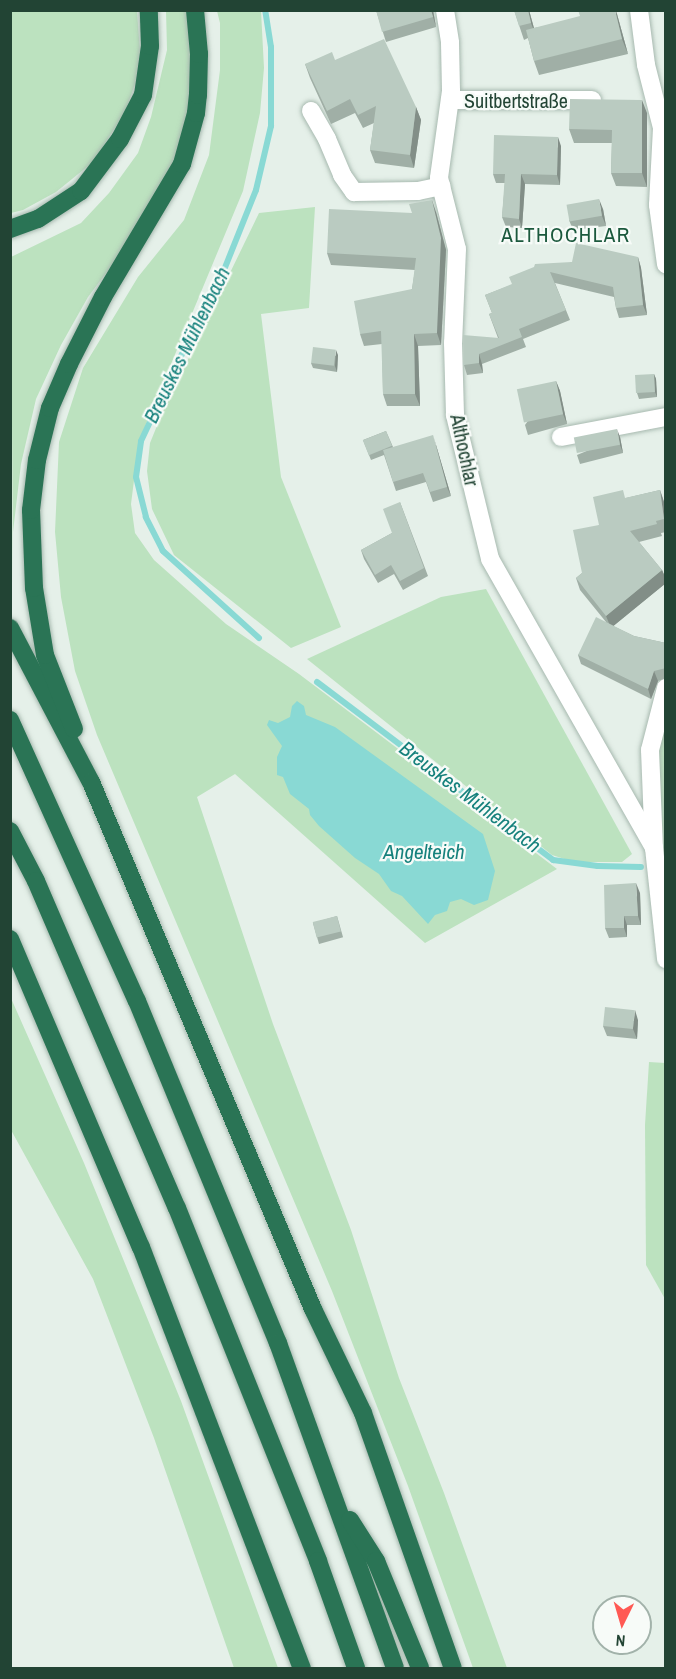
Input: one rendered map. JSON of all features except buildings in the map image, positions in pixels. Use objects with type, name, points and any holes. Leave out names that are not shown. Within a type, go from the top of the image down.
[{"type":"highway","points":[[10,229],[38,219],[81,191],[120,139],[143,95],[150,46],[149,10]]},
{"type":"highway","points":[[91,782],[80,743],[45,655],[34,588],[31,535],[34,484],[46,422],[69,364],[103,297],[182,164],[196,113],[198,96],[199,54],[195,10]]},
{"type":"highway","points":[[10,628],[91,782],[313,1308],[363,1413],[453,1668]]},
{"type":"highway","points":[[10,720],[137,1001],[222,1205],[278,1343],[395,1668]]},
{"type":"highway","points":[[10,831],[36,881],[177,1208],[314,1550],[356,1668]]},
{"type":"highway","points":[[10,939],[141,1247],[303,1668]]},
{"type":"highway","points":[[332,1493],[376,1561],[420,1668]]},
{"type":"street","name":"Althochlar","points":[[445,10],[450,43],[450,100],[439,178],[457,249],[453,343],[455,415],[490,559],[654,848]]},
{"type":"street","points":[[639,10],[646,65],[664,128],[657,206],[666,264]]},
{"type":"street","name":"Suitbertstraße","points":[[450,100],[610,100]]},
{"type":"street","points":[[632,100],[655,100]]},
{"type":"street","points":[[311,111],[327,139],[342,175],[354,192],[418,191],[441,186]]},
{"type":"street","points":[[561,437],[666,417]]},
{"type":"street","points":[[666,688],[650,750],[654,848],[666,959]]},
{"type":"green space","points":[[11,11],[137,11],[140,52],[135,84],[125,112],[93,162],[56,192],[23,210],[11,213]]},
{"type":"green space","points":[[166,11],[188,11],[194,56],[187,120],[173,166],[128,244],[88,297],[61,345],[36,399],[21,464],[13,532],[13,586],[11,257],[81,223],[109,193],[138,153],[151,117],[167,50]]},
{"type":"green space","points":[[217,11],[261,11],[264,68],[260,113],[243,191],[139,441],[131,504],[135,533],[154,560],[226,624],[299,674],[557,869],[425,943],[235,774],[197,797],[273,1024],[351,1230],[399,1378],[444,1493],[507,1668],[473,1668],[408,1486],[332,1291],[97,735],[75,671],[61,597],[55,532],[59,442],[83,368],[138,277],[184,220],[209,155],[220,70],[220,23]]},
{"type":"green space","points":[[315,207],[309,308],[261,314],[281,477],[341,627],[291,648],[174,555],[152,509],[147,471],[150,443],[163,411],[259,213]]},
{"type":"green space","points":[[486,589],[632,854],[622,862],[574,862],[552,855],[307,659],[441,597]]},
{"type":"green space","points":[[665,717],[665,885],[658,742]]},
{"type":"green space","points":[[10,996],[84,1163],[181,1401],[278,1668],[234,1668],[154,1438],[93,1279],[11,1130]]},
{"type":"green space","points":[[649,1062],[665,1063],[665,1299],[646,1265],[645,1125]]},
{"type":"water","name":"Angelteich","points":[[297,701],[304,706],[306,715],[335,727],[483,834],[495,871],[488,900],[474,905],[461,899],[450,902],[447,911],[435,915],[428,924],[402,896],[391,891],[379,874],[355,858],[319,826],[310,815],[309,809],[290,794],[283,777],[277,775],[277,757],[282,746],[267,725],[269,720],[278,723],[290,717],[292,706]]},
{"type":"waterway","name":"Breuskes Mühlenbach","points":[[259,638],[163,551],[146,517],[136,477],[141,441],[218,285],[256,190],[271,126],[271,47],[265,10]]},
{"type":"waterway","name":"Breuskes Mühlenbach","points":[[317,682],[553,860],[598,866],[641,867]]},
{"type":"district","name":"ALTHOCHLAR","points":[[566,235]]}]
